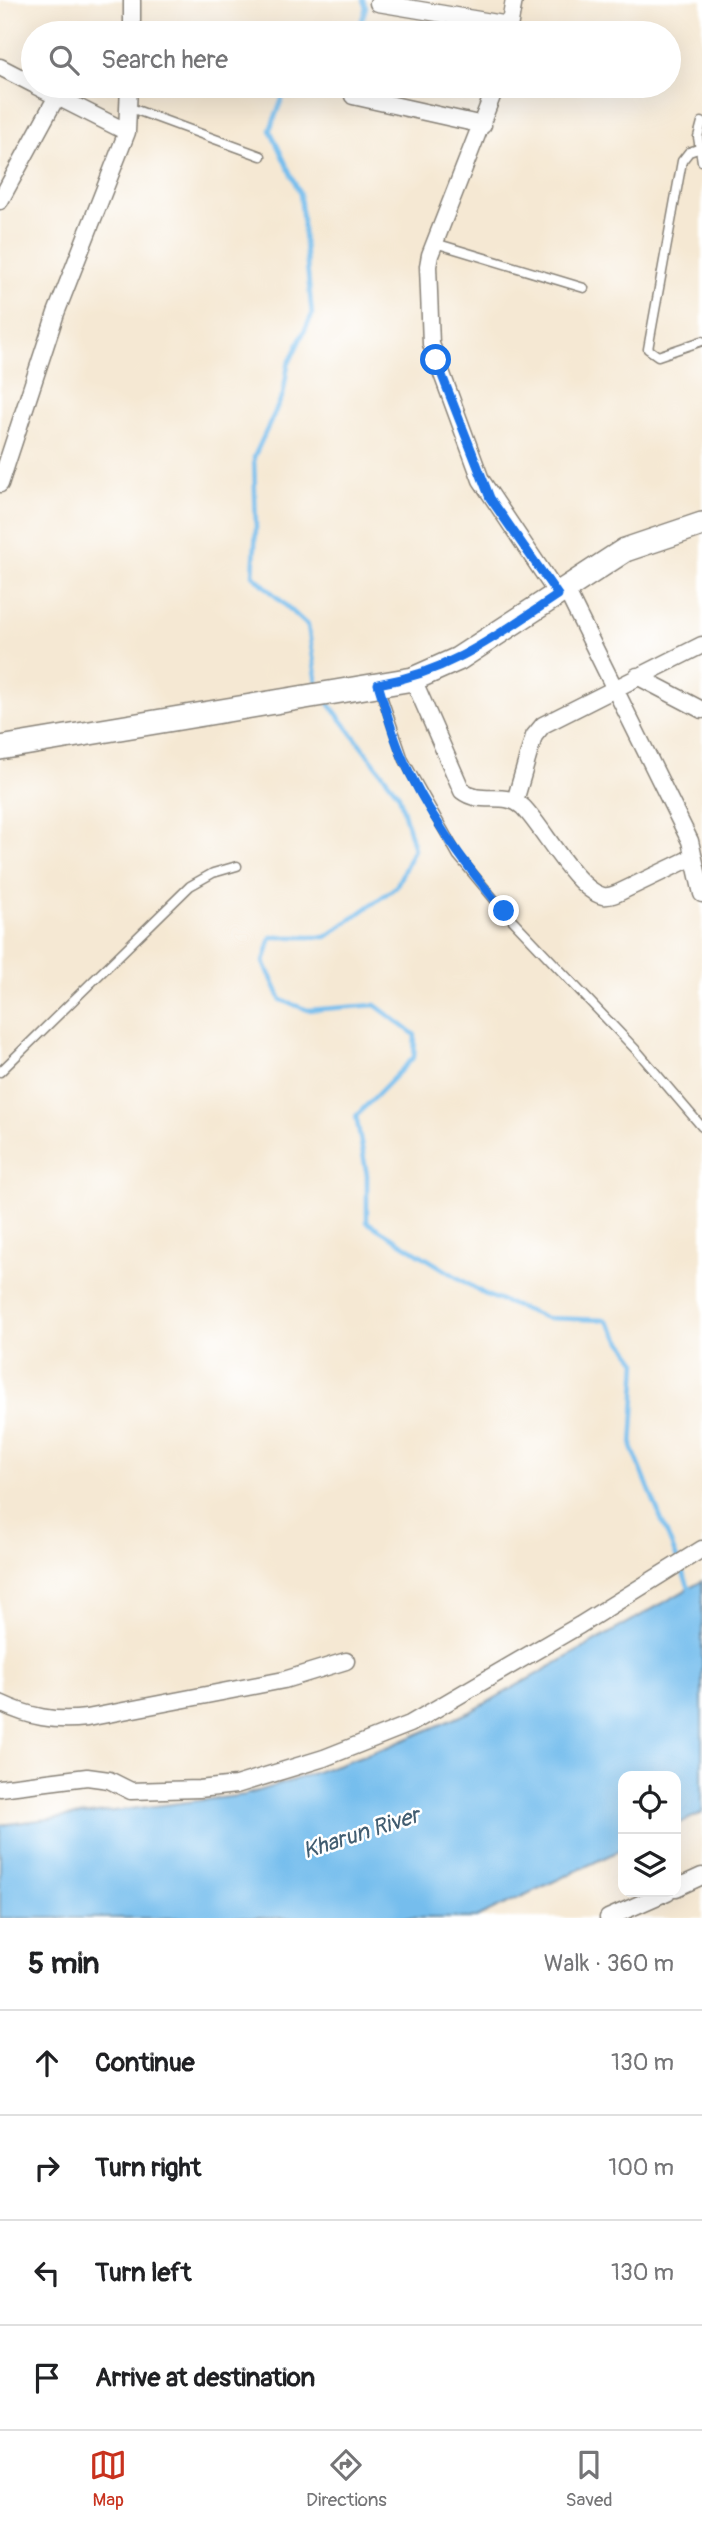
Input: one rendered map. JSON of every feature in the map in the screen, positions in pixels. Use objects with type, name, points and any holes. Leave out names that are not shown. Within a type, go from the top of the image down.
[{"type":"street","points":[[132,0],[132,21]]},
{"type":"street","points":[[510,21],[514,0]]},
{"type":"street","points":[[378,4],[466,21]]},
{"type":"street","points":[[0,67],[21,78]]},
{"type":"street","points":[[0,201],[56,98]]},
{"type":"street","points":[[61,98],[127,132]]},
{"type":"street","points":[[0,484],[56,313],[127,132],[128,98]]},
{"type":"street","points":[[362,98],[483,125]]},
{"type":"street","points":[[492,98],[428,266],[430,344],[490,498],[562,593],[615,686],[683,825],[702,894]]},
{"type":"street","points":[[0,748],[413,679],[458,659],[625,550],[702,524]]},
{"type":"street","points":[[515,801],[538,730],[550,720],[615,686],[701,647]]},
{"type":"street","points":[[637,676],[702,710]]},
{"type":"street","points":[[413,679],[462,792],[480,800],[498,798],[515,801],[576,875],[598,894],[606,897],[693,857]]},
{"type":"street","points":[[0,1788],[87,1777],[109,1780],[131,1791],[199,1789],[236,1785],[324,1758],[410,1724],[580,1625],[702,1549]]},
{"type":"street","points":[[0,1703],[25,1714],[58,1721],[87,1718],[284,1680],[346,1661]]},
{"type":"street","points":[[681,1886],[702,1876]]},
{"type":"street","points":[[608,1918],[656,1897]]},
{"type":"lane","points":[[128,107],[261,156]]},
{"type":"lane","points":[[702,122],[698,149],[702,162]]},
{"type":"lane","points":[[698,149],[689,152],[682,161],[648,349],[658,356],[702,341]]},
{"type":"lane","points":[[436,243],[584,288]]},
{"type":"lane","points":[[378,684],[404,760],[458,856],[504,911],[638,1052],[702,1128]]},
{"type":"lane","points":[[0,1072],[190,886],[213,873],[237,866]]},
{"type":"water","name":"Kharun River","points":[[702,1581],[702,1813],[681,1823],[681,1771],[618,1771],[618,1851],[476,1918],[0,1918],[0,1825],[245,1795],[390,1746],[470,1712]]},
{"type":"waterway","points":[[362,21],[366,7],[363,0]]},
{"type":"waterway","points":[[282,98],[270,130],[300,194],[312,315],[288,365],[283,395],[254,457],[256,529],[253,575],[308,626],[318,688]]},
{"type":"waterway","points":[[327,701],[399,795],[414,849],[396,887],[326,937],[271,937],[264,962],[281,1000],[308,1010],[375,1005],[415,1035],[414,1057],[356,1116],[367,1175],[367,1222],[486,1295],[546,1318],[606,1320],[637,1362],[632,1447],[691,1593]]},
{"type":"route","points":[[436,360],[490,498],[558,595],[506,630],[432,672],[413,679],[378,684],[398,748],[447,840],[504,911]]}]
